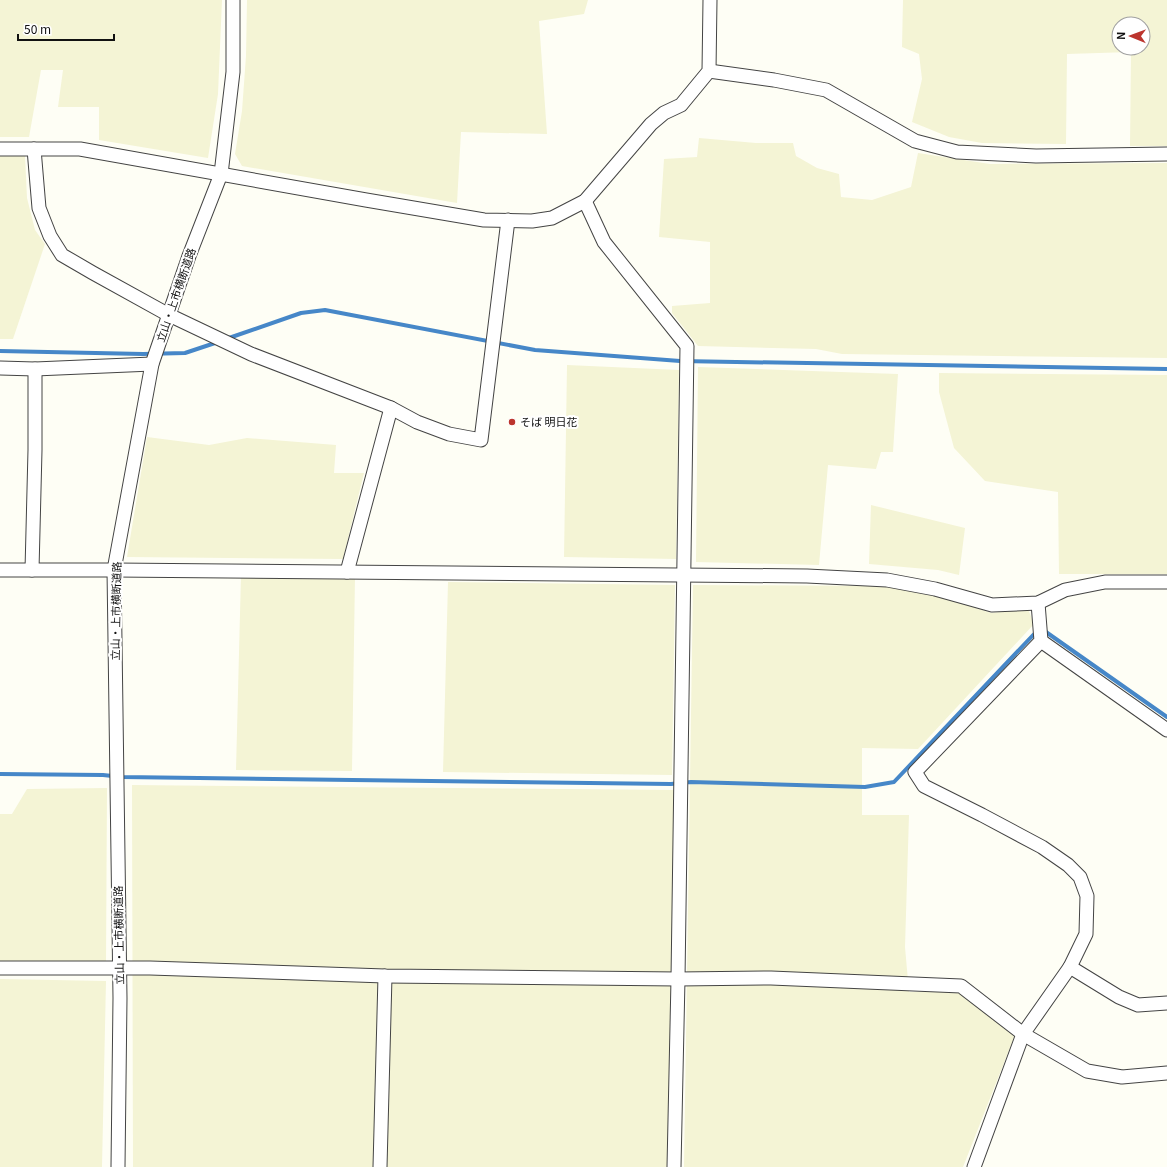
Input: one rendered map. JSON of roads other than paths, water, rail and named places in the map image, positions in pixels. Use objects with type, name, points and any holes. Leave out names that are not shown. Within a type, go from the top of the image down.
[{"type":"street","name":"立山・上市横断道路","points":[[118,1167],[119,968],[114,570],[152,363],[189,256],[221,174],[233,72],[233,0]]},
{"type":"street","points":[[0,149],[80,148],[484,220],[532,221],[552,218],[585,201],[651,124],[664,113],[681,105],[708,71],[710,0]]},
{"type":"street","points":[[708,71],[774,80],[826,90],[915,141],[956,152],[1036,156],[1167,154]]},
{"type":"street","points":[[34,149],[39,208],[50,236],[62,254],[93,274],[169,315],[251,354],[391,408],[417,422],[449,434],[481,440],[508,220]]},
{"type":"street","points":[[585,201],[604,242],[687,346],[674,1167]]},
{"type":"street","points":[[0,368],[35,369],[152,363]]},
{"type":"street","points":[[32,570],[35,450],[35,369]]},
{"type":"street","points":[[347,572],[391,408]]},
{"type":"street","points":[[0,570],[807,576],[887,580],[935,589],[992,605],[1038,603],[1065,590],[1105,582],[1167,582]]},
{"type":"street","points":[[974,1167],[1023,1034],[1070,967],[1086,934],[1087,896],[1080,877],[1068,865],[1042,847],[924,786],[915,772],[1041,641],[1038,603]]},
{"type":"street","points":[[1041,641],[1167,730]]},
{"type":"street","points":[[1070,967],[1119,997],[1138,1005],[1167,1003]]},
{"type":"street","points":[[0,968],[119,968],[384,976],[678,979],[771,978],[961,986],[1023,1034],[1087,1071],[1122,1077],[1167,1073]]},
{"type":"street","points":[[380,1167],[384,976]]},
{"type":"waterway","points":[[226,339],[301,313],[325,310],[535,350],[680,361],[1167,369]]},
{"type":"waterway","points":[[0,351],[143,354],[185,353],[218,342]]},
{"type":"waterway","points":[[0,774],[671,784],[691,782],[865,787],[894,782],[1036,632],[1046,632],[1167,717]]},
{"type":"place","name":"そば 明日花","points":[[512,422]]}]
